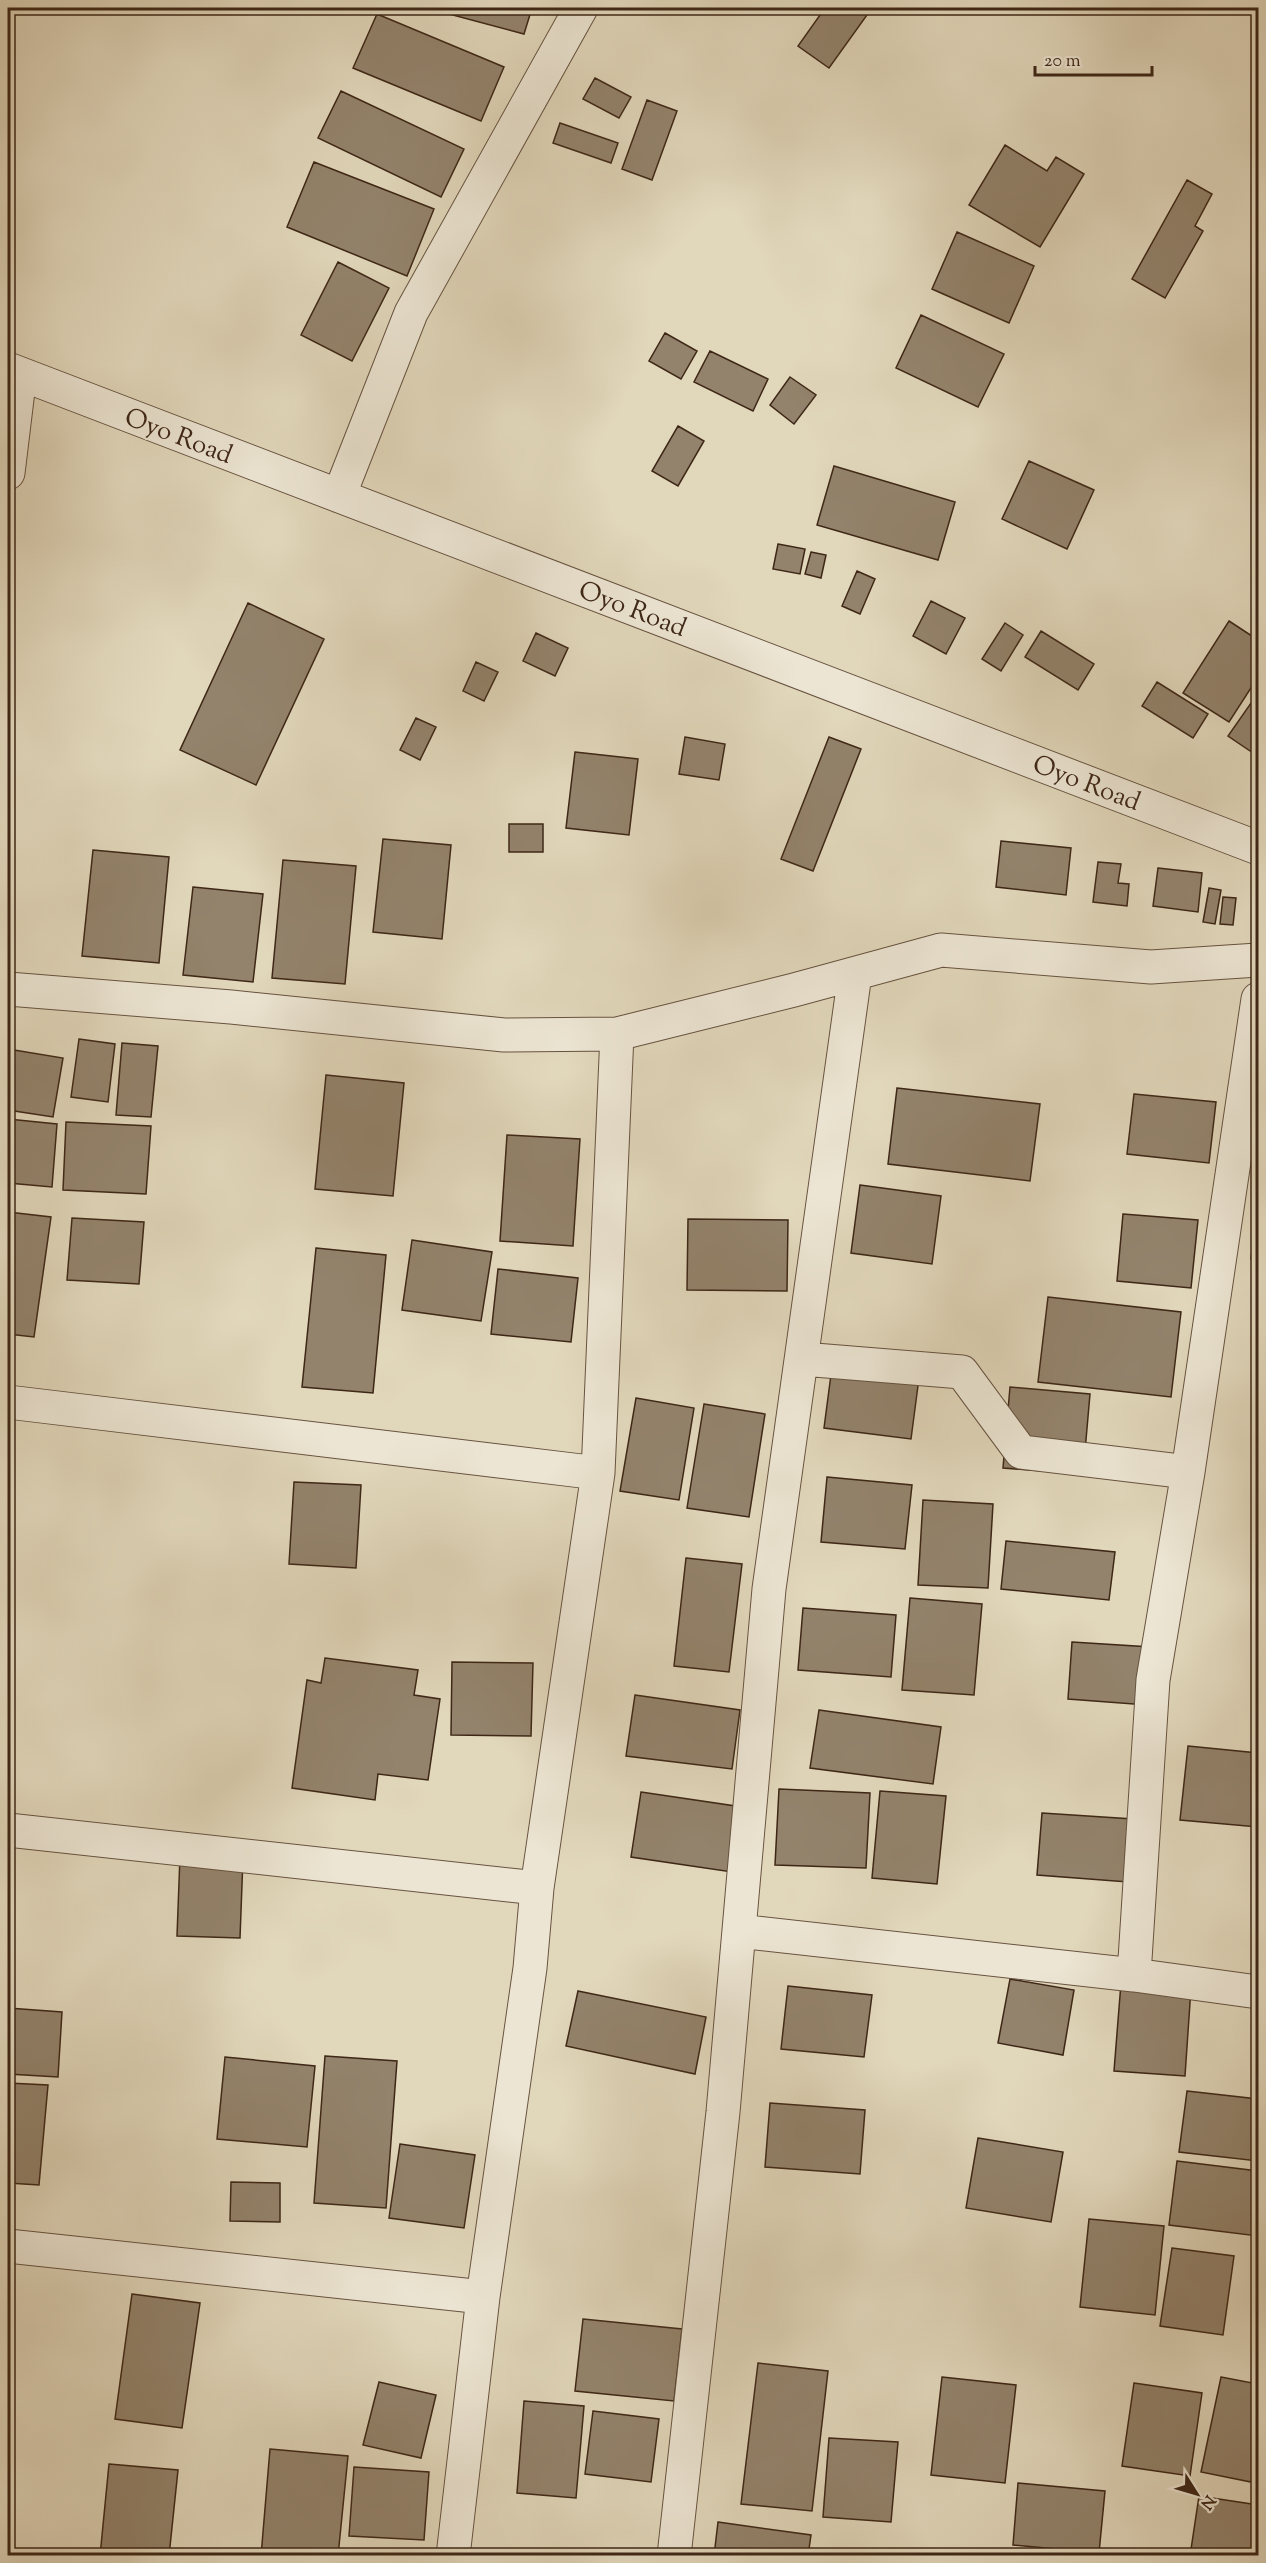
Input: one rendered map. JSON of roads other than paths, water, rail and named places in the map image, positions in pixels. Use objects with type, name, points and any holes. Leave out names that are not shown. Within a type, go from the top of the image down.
[{"type":"street","points":[[339,496],[411,313],[581,8]]},
{"type":"street","points":[[8,473],[14,371]]},
{"type":"street","name":"Oyo Road","points":[[14,371],[1258,848]]},
{"type":"street","points":[[8,989],[231,1007],[504,1035],[616,1034],[941,950],[1151,966],[1258,960]]},
{"type":"street","points":[[674,2556],[722,2124],[770,1589],[855,974]]},
{"type":"street","points":[[1134,1975],[1153,1680],[1188,1472],[1258,999]]},
{"type":"street","points":[[453,2556],[483,2297],[530,1968],[537,1888],[598,1473],[616,1034]]},
{"type":"street","points":[[802,1359],[962,1372],[1021,1452],[1188,1472]]},
{"type":"street","points":[[8,1402],[598,1473]]},
{"type":"street","points":[[8,1830],[537,1888]]},
{"type":"street","points":[[739,1931],[1134,1975],[1258,1992]]},
{"type":"street","points":[[8,2246],[483,2297]]}]
